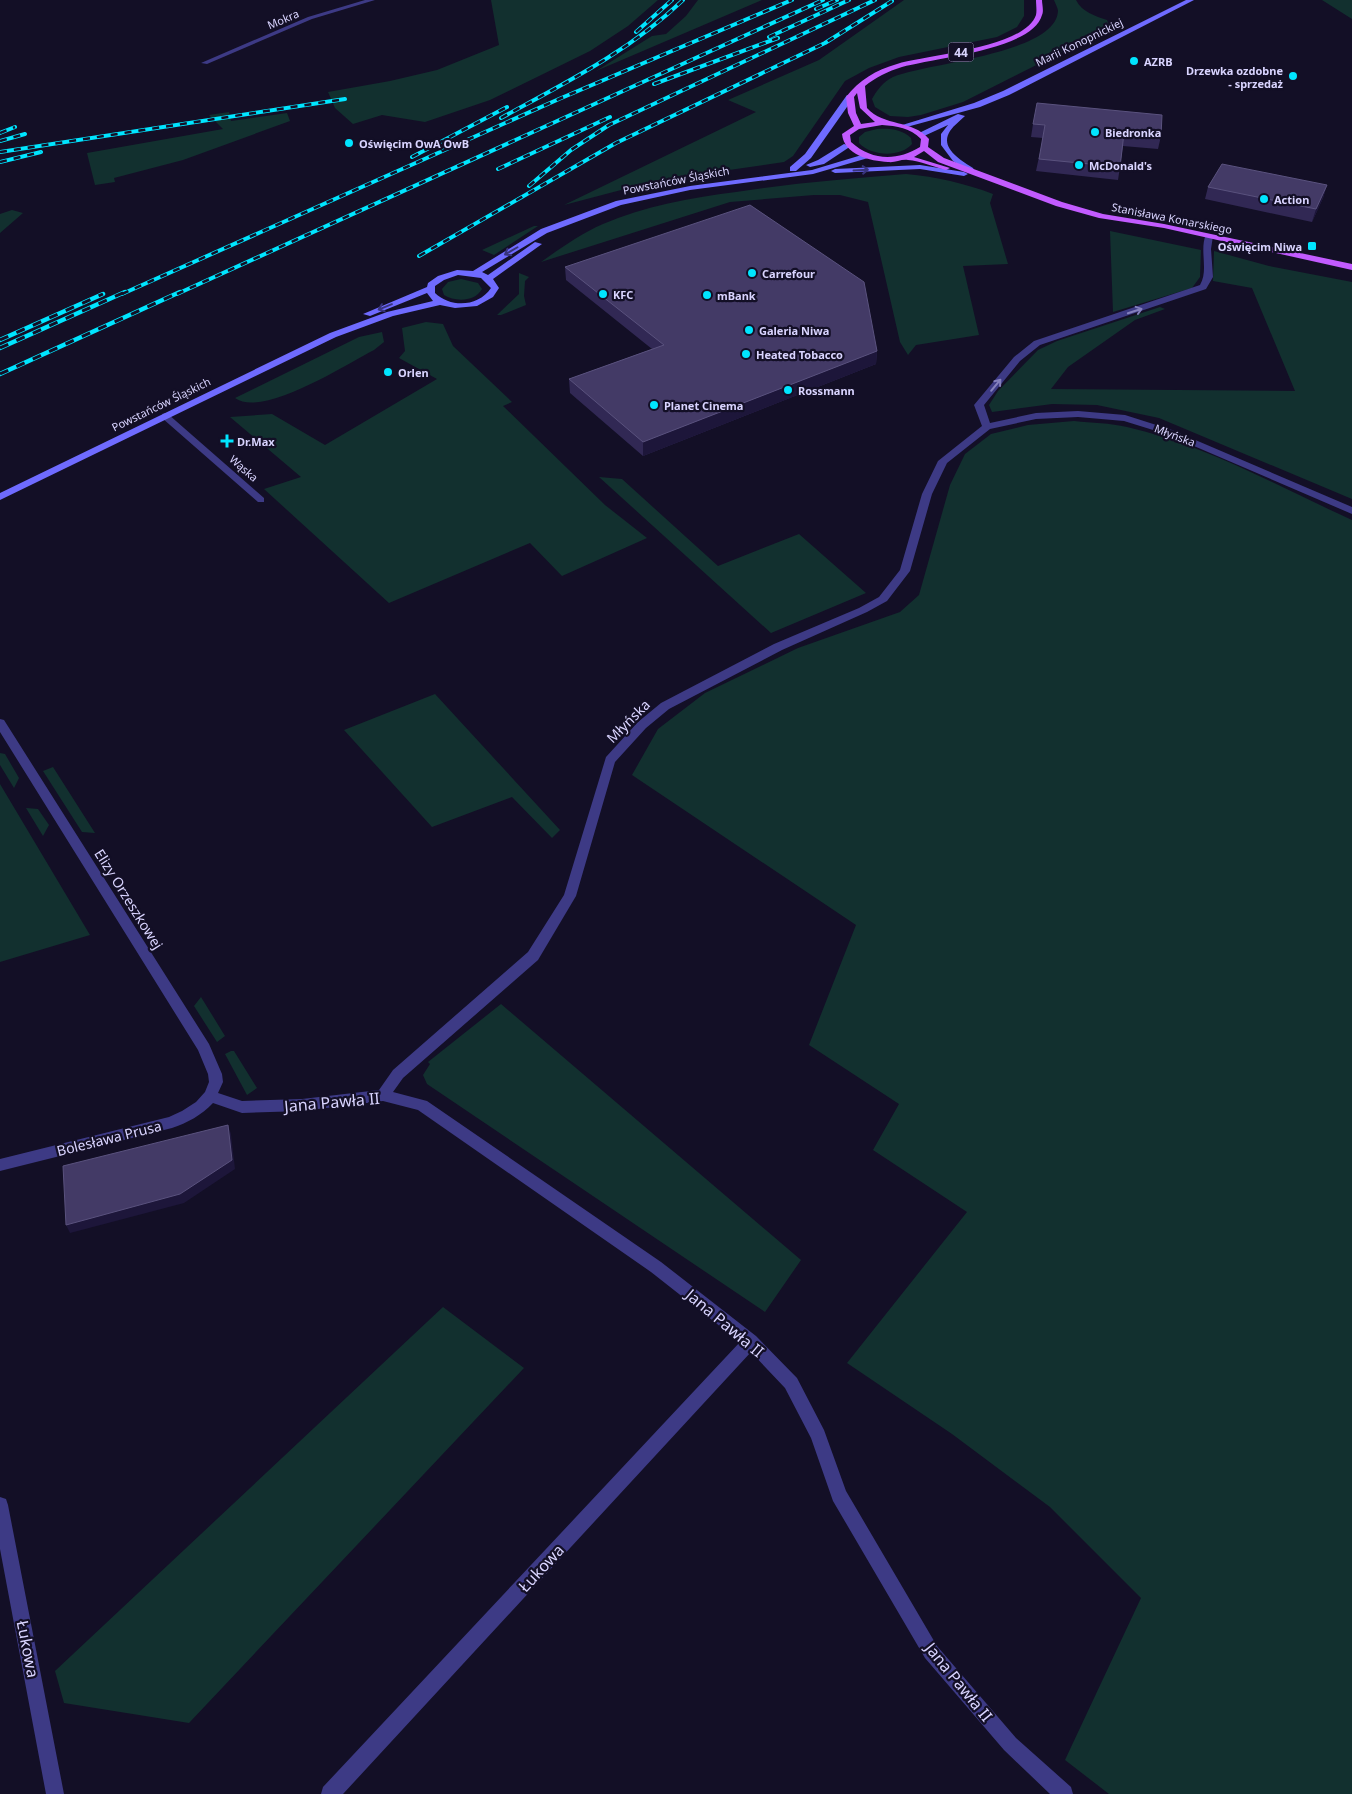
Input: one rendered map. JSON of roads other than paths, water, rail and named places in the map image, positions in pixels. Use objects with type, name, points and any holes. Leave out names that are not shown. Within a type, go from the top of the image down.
[{"type":"main road","name":"44","points":[[850,97],[861,84],[876,74],[901,65],[974,50],[1012,39],[1030,28],[1036,21],[1041,10],[1039,0]]},
{"type":"main road","points":[[861,84],[860,103],[864,111],[882,123]]},
{"type":"main road","points":[[850,97],[852,113],[858,127]]},
{"type":"main road","points":[[882,123],[903,126],[921,134],[924,139],[924,148],[920,152],[906,158],[893,160],[866,156],[847,146],[845,141],[846,136],[858,127],[882,123]]},
{"type":"main road","name":"Stanisława Konarskiego","points":[[924,148],[941,160],[967,172]]},
{"type":"main road","name":"Stanisława Konarskiego","points":[[906,158],[967,172],[1043,200],[1102,216],[1209,236],[1352,267]]},
{"type":"street","name":"Mokra","points":[[205,63],[310,18],[372,0]]},
{"type":"street","name":"Marii Konopnickiej","points":[[903,126],[977,105],[1006,93],[1191,0]]},
{"type":"street","points":[[793,169],[808,156],[850,97]]},
{"type":"street","name":"Marii Konopnickiej","points":[[921,134],[961,116],[977,105]]},
{"type":"street","points":[[961,116],[946,132],[943,141],[949,154],[967,172]]},
{"type":"street","name":"Powstańców Śląskich","points":[[759,178],[821,162],[847,146]]},
{"type":"street","name":"Powstańców Śląskich","points":[[333,335],[369,313],[430,289],[435,281],[448,275],[475,273],[544,231],[619,203],[668,192],[813,172],[866,156]]},
{"type":"street","points":[[813,172],[920,167],[967,172]]},
{"type":"street","name":"Powstańców Śląskich","points":[[0,497],[333,335],[390,314],[440,302],[458,305],[480,302],[488,298],[495,288],[489,278],[570,222]]},
{"type":"street","points":[[987,426],[979,406],[1017,358],[1037,343],[1203,287],[1209,277],[1207,249],[1209,236]]},
{"type":"street","points":[[475,273],[489,278]]},
{"type":"street","points":[[430,289],[431,294],[440,302]]},
{"type":"street","name":"Młyńska","points":[[383,1096],[398,1074],[532,956],[570,896],[588,842],[610,760],[642,725],[665,706],[696,688],[778,647],[863,610],[883,599],[905,571],[927,494],[943,461],[987,426],[1036,416],[1078,414],[1125,418],[1169,432],[1352,511]]},
{"type":"street","name":"Wąska","points":[[165,416],[261,500]]},
{"type":"street","name":"Elizy Orzeszkowej","points":[[0,723],[204,1048],[215,1074],[216,1082],[210,1096]]},
{"type":"street","name":"Jana Pawła II","points":[[210,1096],[242,1106],[272,1107],[383,1096],[422,1105],[656,1267],[751,1341],[791,1383],[818,1435],[839,1495],[932,1652],[1010,1744],[1064,1794]]},
{"type":"street","name":"Bolesława Prusa","points":[[0,1165],[172,1122],[200,1106],[210,1096]]},
{"type":"street","name":"Łukowa","points":[[330,1794],[751,1341]]},
{"type":"street","name":"Łukowa","points":[[0,1505],[55,1794]]},
{"type":"railway","points":[[636,32],[672,0]]},
{"type":"railway","points":[[501,118],[573,79],[619,51],[663,18],[683,0]]},
{"type":"railway","points":[[122,294],[559,99],[792,0]]},
{"type":"railway","points":[[177,294],[823,0]]},
{"type":"railway","points":[[816,9],[837,0]]},
{"type":"railway","points":[[769,37],[849,0]]},
{"type":"railway","points":[[529,186],[571,150],[609,125],[875,0]]},
{"type":"railway","points":[[419,256],[616,143],[825,43],[892,1]]},
{"type":"railway","points":[[654,84],[778,38]]},
{"type":"railway","points":[[0,152],[345,99]]},
{"type":"railway","points":[[412,157],[507,107]]},
{"type":"railway","points":[[498,169],[610,117]]},
{"type":"railway","points":[[0,133],[15,127]]},
{"type":"railway","points":[[0,141],[25,134]]},
{"type":"railway","points":[[0,162],[41,152]]},
{"type":"railway","points":[[0,348],[125,292]]},
{"type":"railway","points":[[0,374],[180,292]]},
{"type":"railway","points":[[0,340],[103,294]]},
{"type":"place","name":"AZRB","points":[[1134,61]]},
{"type":"place","name":"Drzewka ozdobne - sprzedaż","points":[[1293,76]]},
{"type":"place","name":"Biedronka","points":[[1095,132]]},
{"type":"place","name":"Oświęcim OwA OwB","points":[[349,143]]},
{"type":"place","name":"McDonald's","points":[[1079,165]]},
{"type":"place","name":"Action","points":[[1264,199]]},
{"type":"place","name":"Oświęcim Niwa","points":[[1312,246]]},
{"type":"place","name":"Carrefour","points":[[752,273]]},
{"type":"place","name":"KFC","points":[[603,294]]},
{"type":"place","name":"mBank","points":[[707,295]]},
{"type":"place","name":"Galeria Niwa","points":[[749,330]]},
{"type":"place","name":"Heated Tobacco","points":[[746,354]]},
{"type":"place","name":"Orlen","points":[[388,372]]},
{"type":"place","name":"Rossmann","points":[[788,390]]},
{"type":"place","name":"Planet Cinema","points":[[654,405]]},
{"type":"place","name":"Dr.Max","points":[[227,441]]}]
